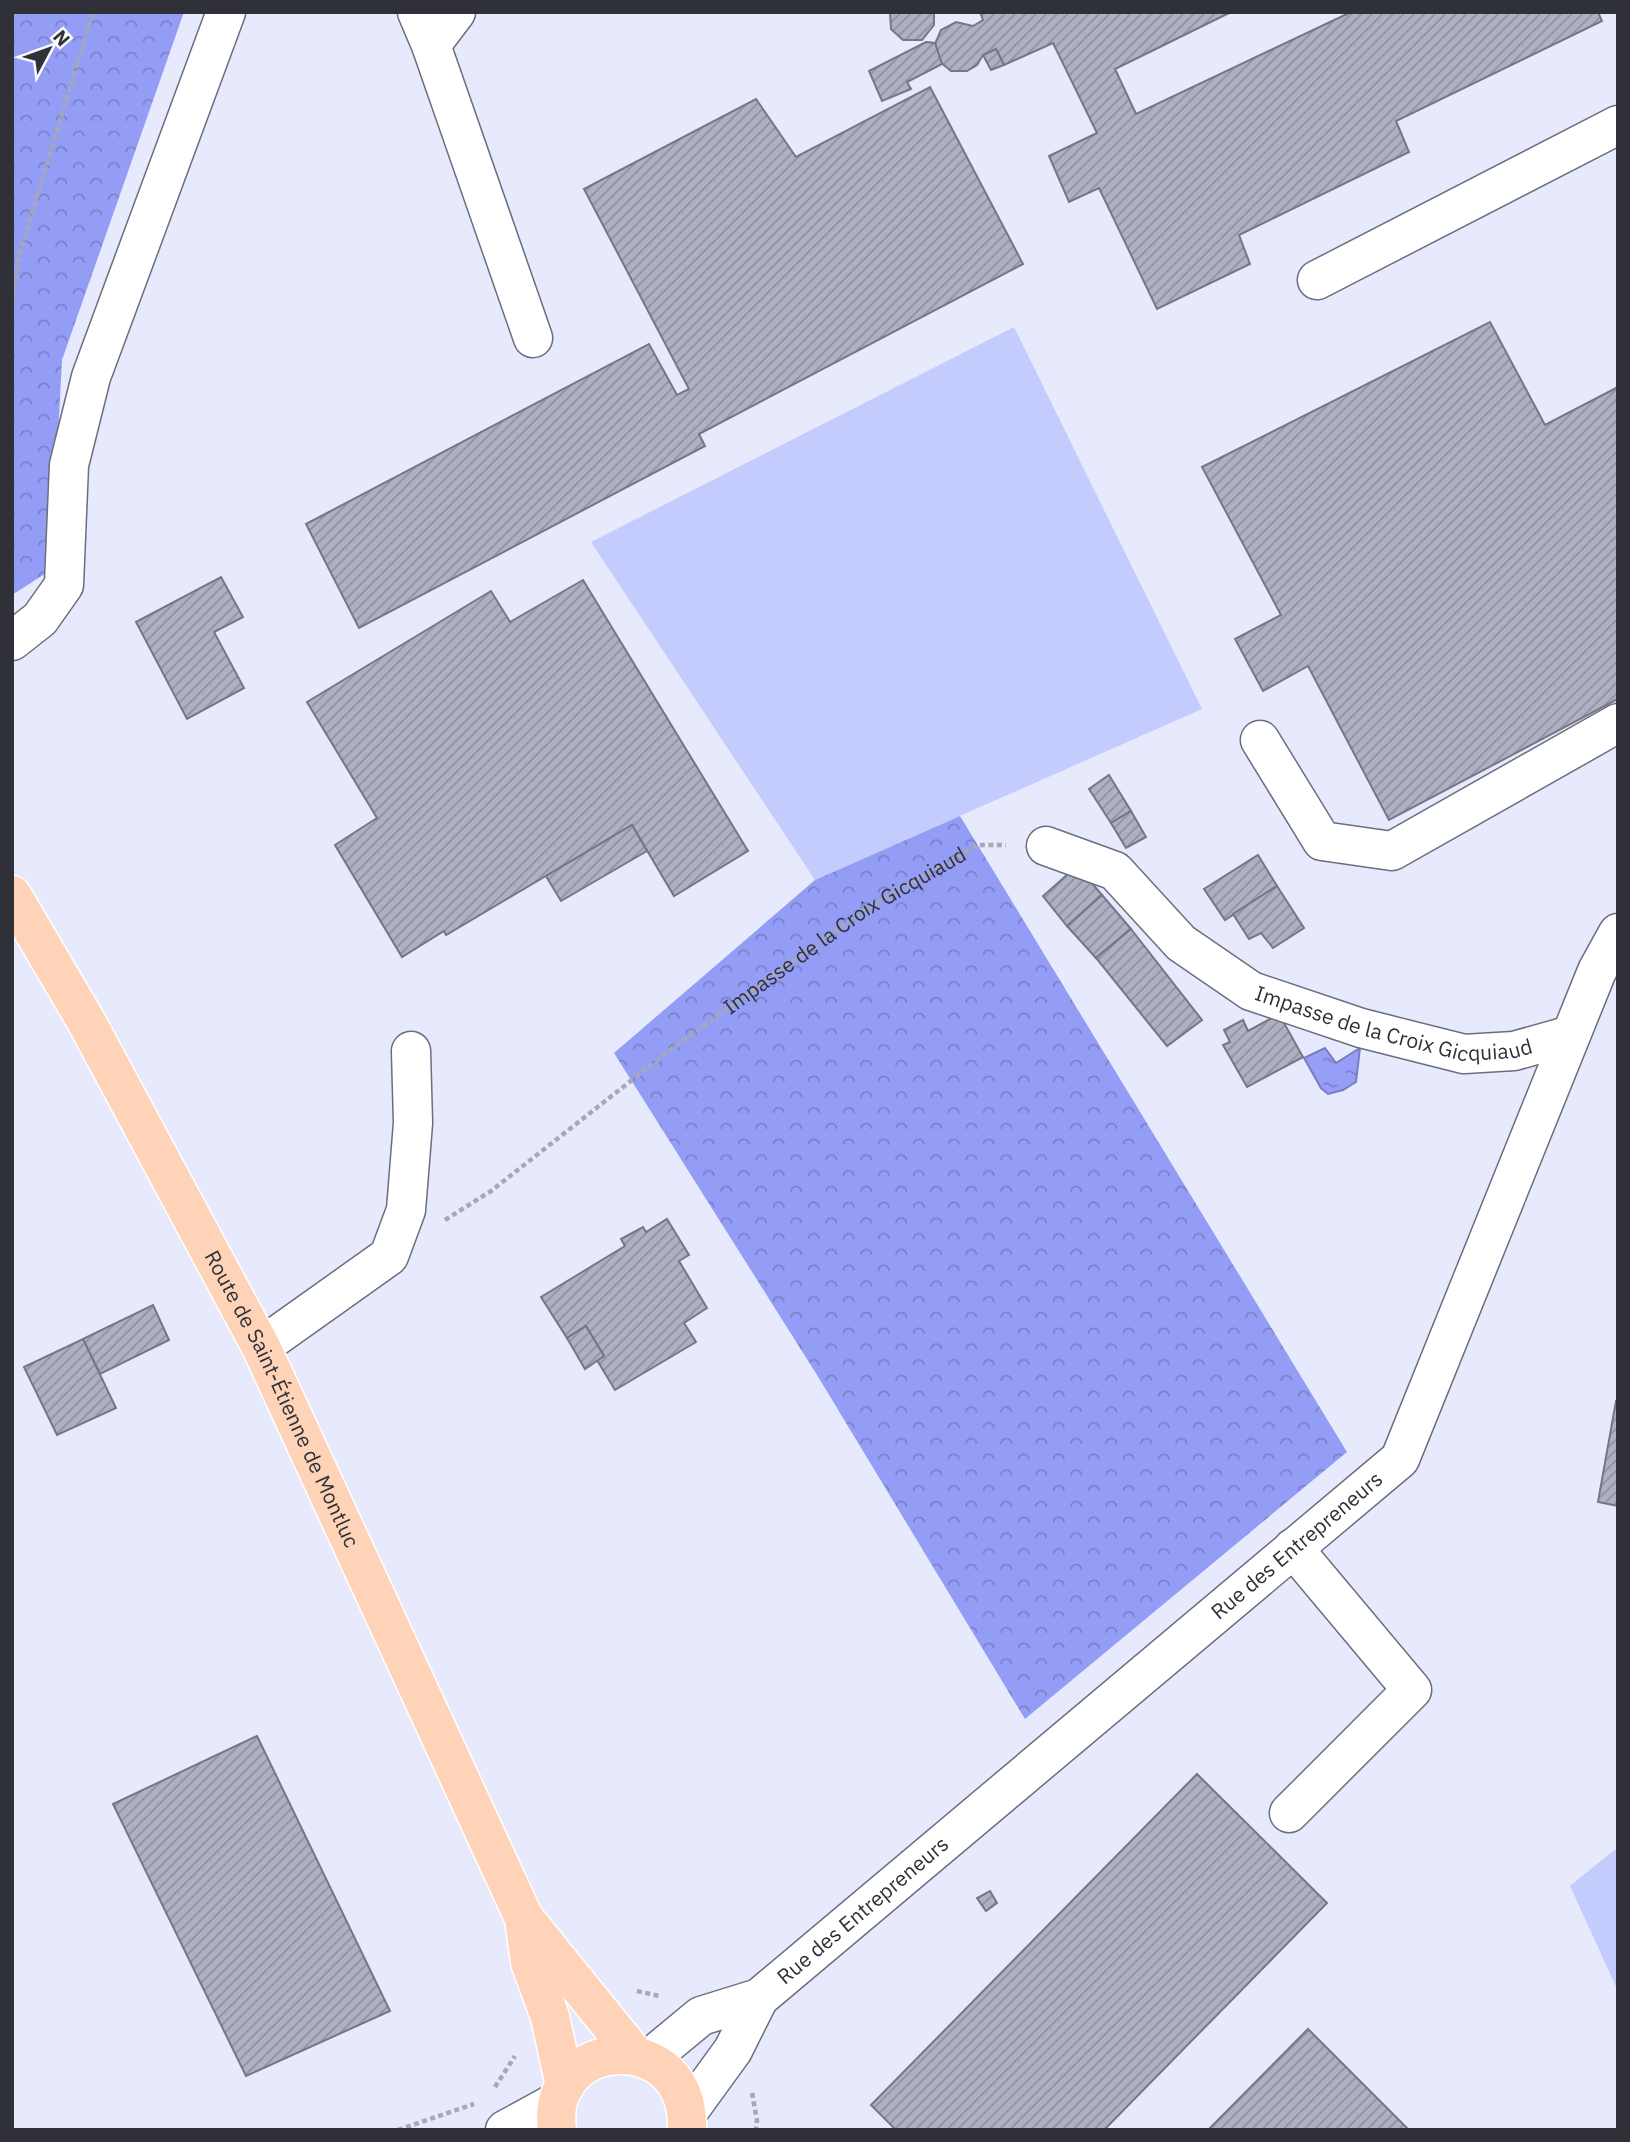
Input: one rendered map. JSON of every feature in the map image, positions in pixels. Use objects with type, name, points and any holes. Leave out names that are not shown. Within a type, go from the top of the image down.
[{"type":"main road","name":"Route de Saint-Étienne de Montluc","points":[[12,895],[86,1021],[261,1347],[524,1918],[641,2057],[668,2072],[675,2081],[687,2121]]},
{"type":"main road","name":"Route de Saint-Étienne de Montluc","points":[[524,1918],[530,1962],[550,2017],[560,2105]]},
{"type":"main road","points":[[560,2105],[577,2070],[594,2059],[613,2054],[641,2057]]},
{"type":"street","points":[[12,641],[40,619],[64,585],[69,465],[91,377],[226,12]]},
{"type":"street","points":[[456,12],[424,29],[533,338]]},
{"type":"street","points":[[1317,280],[1618,125]]},
{"type":"street","points":[[1260,740],[1322,841],[1392,851],[1618,723]]},
{"type":"street","name":"Impasse de la Croix Gicquiaud","points":[[1046,846],[1115,871],[1181,943],[1251,991],[1361,1028],[1464,1054],[1514,1051],[1570,1035]]},
{"type":"street","name":"Rue des Entrepreneurs","points":[[641,2057],[701,2016],[759,1998],[1400,1459],[1570,1035],[1597,971],[1618,933]]},
{"type":"street","points":[[261,1347],[389,1256],[406,1210],[413,1123],[411,1051]]},
{"type":"street","points":[[1289,1813],[1412,1690],[1293,1548]]},
{"type":"street","name":"Rue des Entrepreneurs","points":[[687,2121],[733,2050],[759,1998]]},
{"type":"street","points":[[505,2130],[560,2105]]},
{"type":"path","points":[[12,305],[19,256],[93,12]]},
{"type":"path","name":"Impasse de la Croix Gicquiaud","points":[[389,1256],[491,1191],[670,1050],[863,911],[978,845],[1046,846]]},
{"type":"path","points":[[398,2130],[475,2103]]},
{"type":"shaded area","points":[[1014,327],[1202,709],[815,880],[591,542]]},
{"type":"shaded area","points":[[1618,1847],[1618,1991],[1570,1886]]},
{"type":"green space","points":[[12,12],[184,12],[62,360],[51,570],[12,595]]},
{"type":"green space","points":[[960,816],[1347,1452],[1025,1719],[817,1375],[614,1053],[815,880]]},
{"type":"water","points":[[1325,1048],[1336,1063],[1360,1048],[1356,1082],[1343,1090],[1328,1094],[1321,1088],[1304,1058]]},
{"type":"building","points":[[890,12],[934,12],[934,25],[922,40],[903,40],[891,29]]},
{"type":"building","points":[[980,12],[1231,12],[1115,69],[1136,114],[1351,12],[1598,12],[1602,21],[1396,121],[1409,152],[1239,235],[1250,264],[1157,309],[1099,188],[1069,202],[1049,156],[1097,133],[1053,43],[1004,65],[996,49],[983,55],[977,65],[967,71],[951,71],[939,61],[935,44],[941,30],[956,22],[973,26],[983,20]]},
{"type":"building","points":[[926,42],[935,43],[942,64],[907,82],[911,89],[882,101],[869,71]]},
{"type":"building","points":[[996,49],[1004,65],[991,70],[983,55]]},
{"type":"building","points":[[930,87],[1023,264],[699,434],[705,446],[359,628],[306,524],[649,344],[677,395],[689,389],[584,189],[756,99],[796,157]]},
{"type":"building","points":[[1490,322],[1545,425],[1618,387],[1618,699],[1389,820],[1308,666],[1263,691],[1235,639],[1281,615],[1202,467]]},
{"type":"building","points":[[221,577],[243,617],[214,632],[244,688],[187,719],[136,622]]},
{"type":"building","points":[[583,580],[748,851],[674,896],[632,825],[446,935],[444,931],[402,957],[335,845],[377,818],[307,702],[491,591],[510,622]]},
{"type":"building","points":[[1109,775],[1131,811],[1111,823],[1089,789]]},
{"type":"building","points":[[1131,811],[1146,837],[1126,848],[1111,823]]},
{"type":"building","points":[[632,825],[647,851],[561,901],[546,876]]},
{"type":"building","points":[[1258,855],[1277,886],[1225,920],[1204,889]]},
{"type":"building","points":[[1077,866],[1102,895],[1067,926],[1043,896]]},
{"type":"building","points":[[1277,886],[1304,928],[1273,948],[1261,933],[1249,939],[1233,914]]},
{"type":"building","points":[[1102,895],[1131,929],[1096,958],[1067,926]]},
{"type":"building","points":[[1131,929],[1202,1020],[1167,1046],[1096,958]]},
{"type":"building","points":[[1279,1014],[1303,1057],[1247,1087],[1223,1045],[1230,1042],[1224,1030],[1243,1020],[1248,1031]]},
{"type":"building","points":[[667,1219],[689,1255],[679,1261],[707,1308],[684,1323],[696,1342],[615,1390],[597,1360],[604,1356],[586,1326],[567,1338],[541,1297],[625,1246],[621,1239],[643,1227],[646,1232]]},
{"type":"building","points":[[153,1305],[169,1340],[100,1374],[83,1339]]},
{"type":"building","points":[[586,1326],[604,1356],[585,1369],[567,1338]]},
{"type":"building","points":[[83,1339],[116,1408],[57,1435],[24,1367]]},
{"type":"building","points":[[1618,1401],[1618,1506],[1598,1502]]},
{"type":"building","points":[[257,1736],[390,2011],[246,2076],[113,1804]]},
{"type":"building","points":[[1197,1774],[1327,1903],[1104,2130],[896,2130],[871,2105]]},
{"type":"building","points":[[990,1891],[997,1903],[986,1911],[977,1898]]},
{"type":"building","points":[[1308,2029],[1409,2130],[1208,2130]]}]
